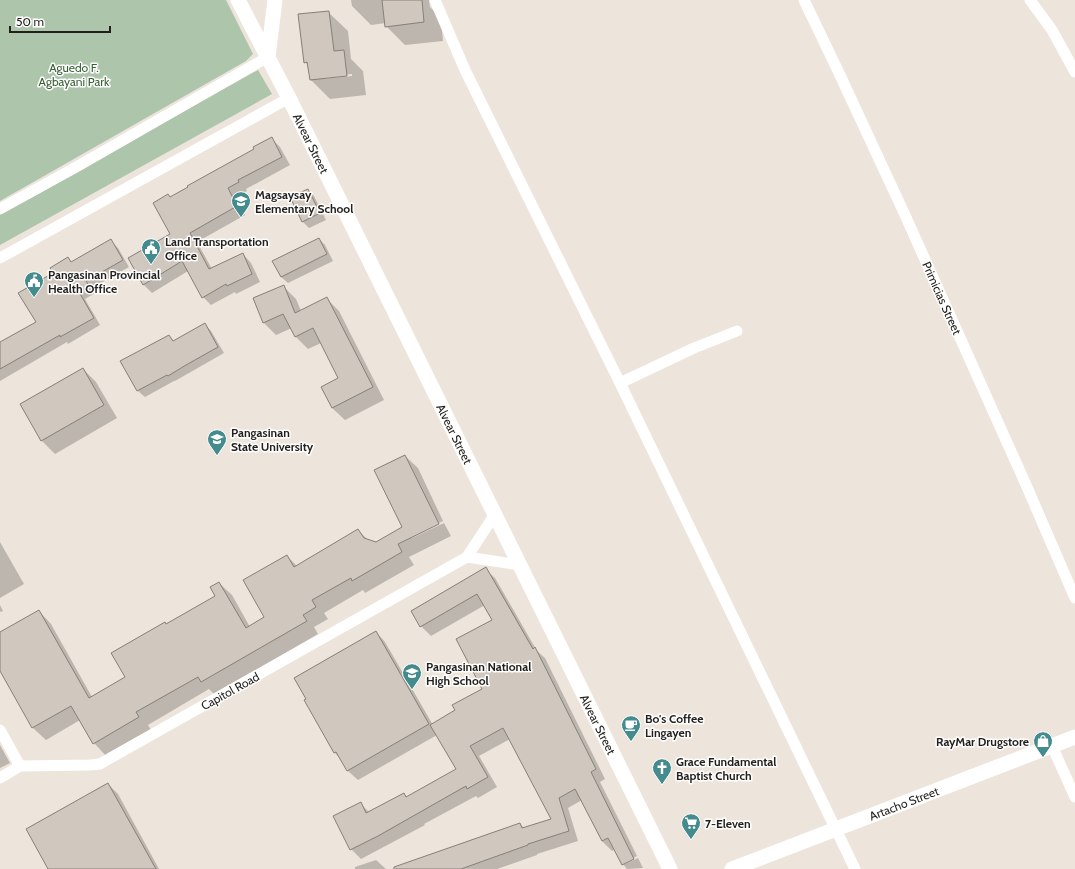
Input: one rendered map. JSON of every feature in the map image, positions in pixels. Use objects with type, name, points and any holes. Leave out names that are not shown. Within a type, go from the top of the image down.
[{"type":"street","name":"Alvear Street","points":[[238,0],[289,98],[670,869]]},
{"type":"street","points":[[0,209],[268,57],[275,0]]},
{"type":"street","points":[[435,0],[465,70],[620,383],[855,869]]},
{"type":"street","name":"Primicias Street","points":[[804,0],[905,215],[1028,486],[1075,598]]},
{"type":"street","points":[[1030,0],[1052,30],[1075,72]]},
{"type":"street","points":[[0,258],[289,98]]},
{"type":"street","points":[[620,383],[694,348],[737,331]]},
{"type":"street","name":"Capitol Road","points":[[20,766],[100,764],[467,557],[495,514]]},
{"type":"street","points":[[467,557],[520,565]]},
{"type":"street","points":[[0,730],[20,766],[0,778]]},
{"type":"street","name":"Artacho Street","points":[[732,869],[1075,737]]},
{"type":"street","points":[[1052,746],[1075,797]]},
{"type":"green space","name":"Aguedo F. Agbayani Park","points":[[0,0],[226,0],[253,54],[246,61],[0,201]]},
{"type":"green space","points":[[258,70],[272,94],[0,245],[0,214]]},
{"type":"building","points":[[382,0],[422,0],[424,22],[385,27]]},
{"type":"building","points":[[329,11],[334,51],[344,50],[347,76],[310,80],[307,62],[304,63],[298,14]]},
{"type":"building","points":[[272,137],[282,157],[238,180],[239,182],[228,188],[237,206],[190,233],[209,269],[243,253],[252,274],[227,286],[226,284],[202,298],[182,261],[143,285],[128,258],[170,234],[153,203],[168,194],[170,197],[254,149],[253,147]]},
{"type":"building","points":[[308,189],[320,213],[302,222],[290,197]]},
{"type":"building","points":[[319,238],[327,254],[281,277],[272,261]]},
{"type":"building","points":[[111,239],[123,260],[86,281],[89,286],[79,292],[94,318],[60,337],[60,335],[0,369],[0,342],[36,322],[18,293],[53,273],[50,268],[68,257],[71,262]]},
{"type":"building","points":[[284,285],[295,313],[327,297],[373,387],[332,408],[321,387],[338,378],[313,328],[295,337],[283,314],[263,323],[253,298]]},
{"type":"building","points":[[205,323],[218,347],[168,376],[167,375],[137,391],[120,361],[169,335],[173,341]]},
{"type":"building","points":[[83,368],[104,405],[41,441],[20,404]]},
{"type":"building","points":[[405,455],[439,524],[398,544],[402,552],[352,581],[351,578],[312,600],[316,607],[303,615],[307,621],[201,682],[198,677],[136,712],[139,717],[93,744],[71,706],[32,728],[0,671],[0,632],[39,610],[89,698],[125,677],[111,653],[165,622],[166,624],[215,596],[210,587],[219,582],[246,628],[264,617],[243,580],[287,555],[294,567],[358,529],[364,538],[376,542],[402,527],[374,470]]},
{"type":"building","points":[[486,567],[533,649],[535,647],[596,769],[591,772],[634,859],[622,865],[608,838],[602,841],[575,789],[559,798],[569,831],[528,844],[461,869],[394,869],[394,867],[520,823],[522,828],[551,819],[503,728],[470,746],[488,777],[467,789],[466,786],[378,836],[350,850],[333,816],[361,802],[366,813],[404,793],[406,797],[456,769],[430,725],[455,710],[452,705],[482,689],[456,639],[492,620],[477,594],[420,627],[411,611]]},
{"type":"building","points":[[376,631],[429,724],[347,771],[336,752],[334,753],[304,700],[306,699],[294,678]]},
{"type":"building","points":[[108,783],[156,869],[48,869],[26,829]]},
{"type":"place","name":"Magsaysay Elementary School","points":[[241,218]]},
{"type":"place","name":"Land Transportation Office","points":[[151,265]]},
{"type":"place","name":"Pangasinan Provincial Health Office","points":[[34,298]]},
{"type":"place","name":"Pangasinan State University","points":[[217,456]]},
{"type":"place","name":"Pangasinan National High School","points":[[412,690]]},
{"type":"place","name":"Bo's Coffee Lingayen","points":[[631,742]]},
{"type":"place","name":"RayMar Drugstore","points":[[1043,758]]},
{"type":"place","name":"Grace Fundamental Baptist Church","points":[[662,785]]},
{"type":"place","name":"7-Eleven","points":[[691,840]]}]
